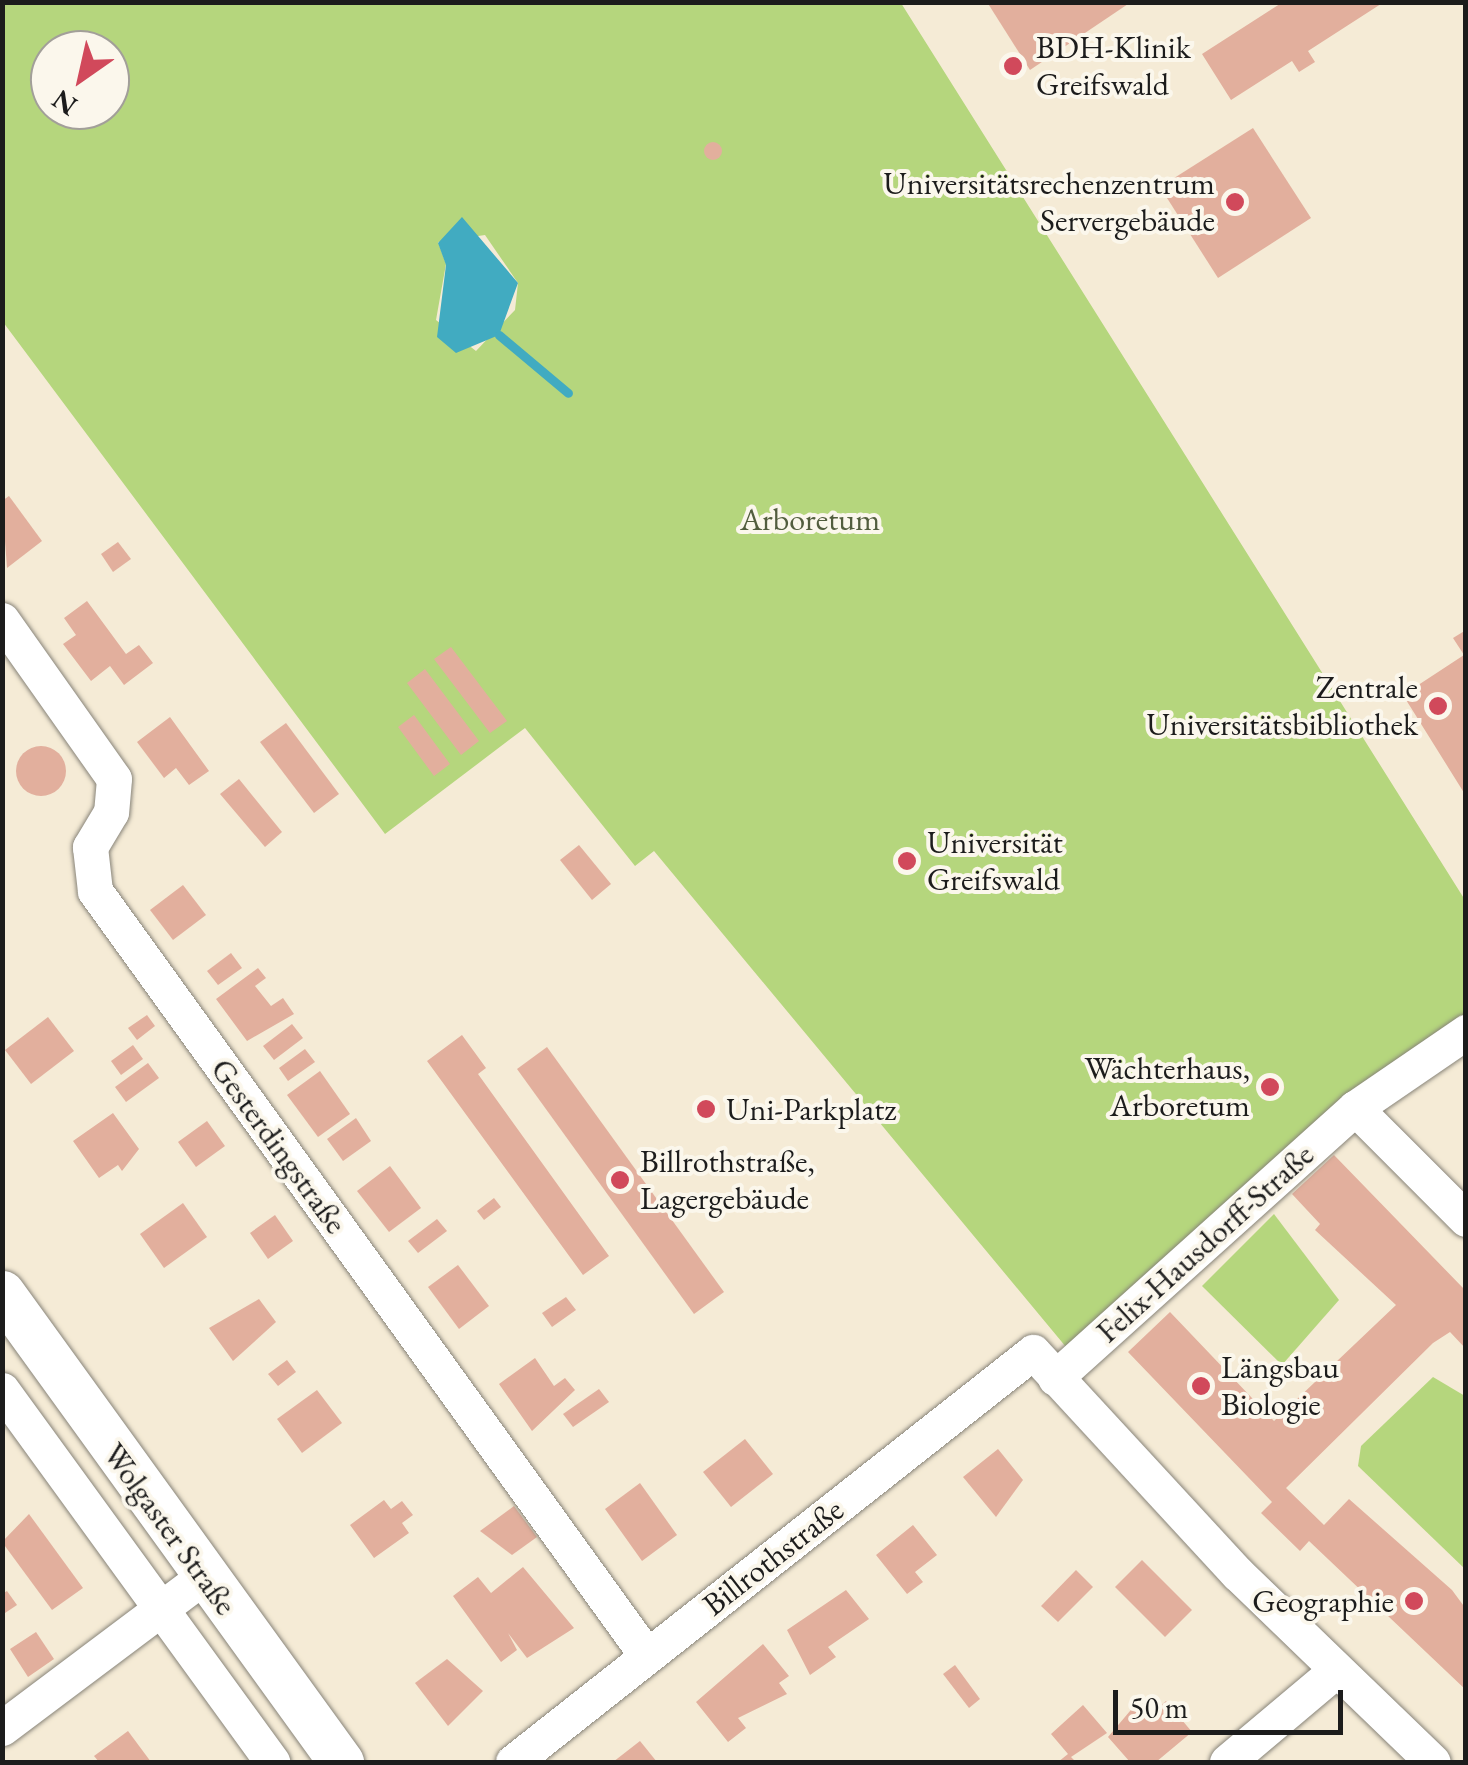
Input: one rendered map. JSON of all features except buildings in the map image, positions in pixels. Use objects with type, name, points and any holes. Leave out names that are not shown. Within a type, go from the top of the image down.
[{"type":"main road","name":"Wolgaster Straße","points":[[2,1294],[203,1577],[341,1762]]},
{"type":"street","name":"Gesterdingstraße","points":[[2,620],[114,778],[111,812],[90,846],[95,891],[647,1656]]},
{"type":"street","name":"Felix-Hausdorff-Straße","points":[[1044,1365],[1355,1108],[1466,1032]]},
{"type":"street","points":[[1355,1108],[1466,1219]]},
{"type":"street","name":"Billrothstraße","points":[[514,1762],[647,1656],[1044,1365]]},
{"type":"street","points":[[1044,1365],[1334,1672],[1434,1762]]},
{"type":"street","name":"Wolgaster Straße","points":[[2,1390],[272,1762]]},
{"type":"street","points":[[2,1728],[203,1577]]},
{"type":"street","points":[[1227,1762],[1334,1672]]},
{"type":"green space","name":"Arboretum","points":[[3,3],[901,3],[1465,900],[1465,1019],[1071,1353],[654,851],[635,866],[525,728],[385,834],[3,322]],"holes":[[[485,235],[518,283],[515,310],[476,351],[436,320],[446,264],[438,242]]]},
{"type":"green space","points":[[1274,1214],[1339,1300],[1282,1365],[1202,1286]]},
{"type":"green space","points":[[1433,1377],[1465,1396],[1465,1569],[1358,1466],[1361,1446]]},
{"type":"water","points":[[462,217],[518,283],[499,335],[456,353],[437,337],[446,265],[438,243]]},
{"type":"waterway","points":[[499,335],[568,393]]},
{"type":"place","name":"BDH-Klinik Greifswald","points":[[1013,66]]},
{"type":"place","name":"Universitätsrechenzentrum Servergebäude","points":[[1235,202]]},
{"type":"place","name":"Zentrale Universitätsbibliothek","points":[[1438,706]]},
{"type":"place","name":"Universität Greifswald","points":[[907,861]]},
{"type":"place","name":"Wächterhaus, Arboretum","points":[[1270,1087]]},
{"type":"place","name":"Uni-Parkplatz","points":[[706,1109]]},
{"type":"place","name":"Billrothstraße, Lagergebäude","points":[[620,1180]]},
{"type":"place","name":"Längsbau Biologie","points":[[1201,1386]]},
{"type":"place","name":"Geographie","points":[[1414,1601]]}]
